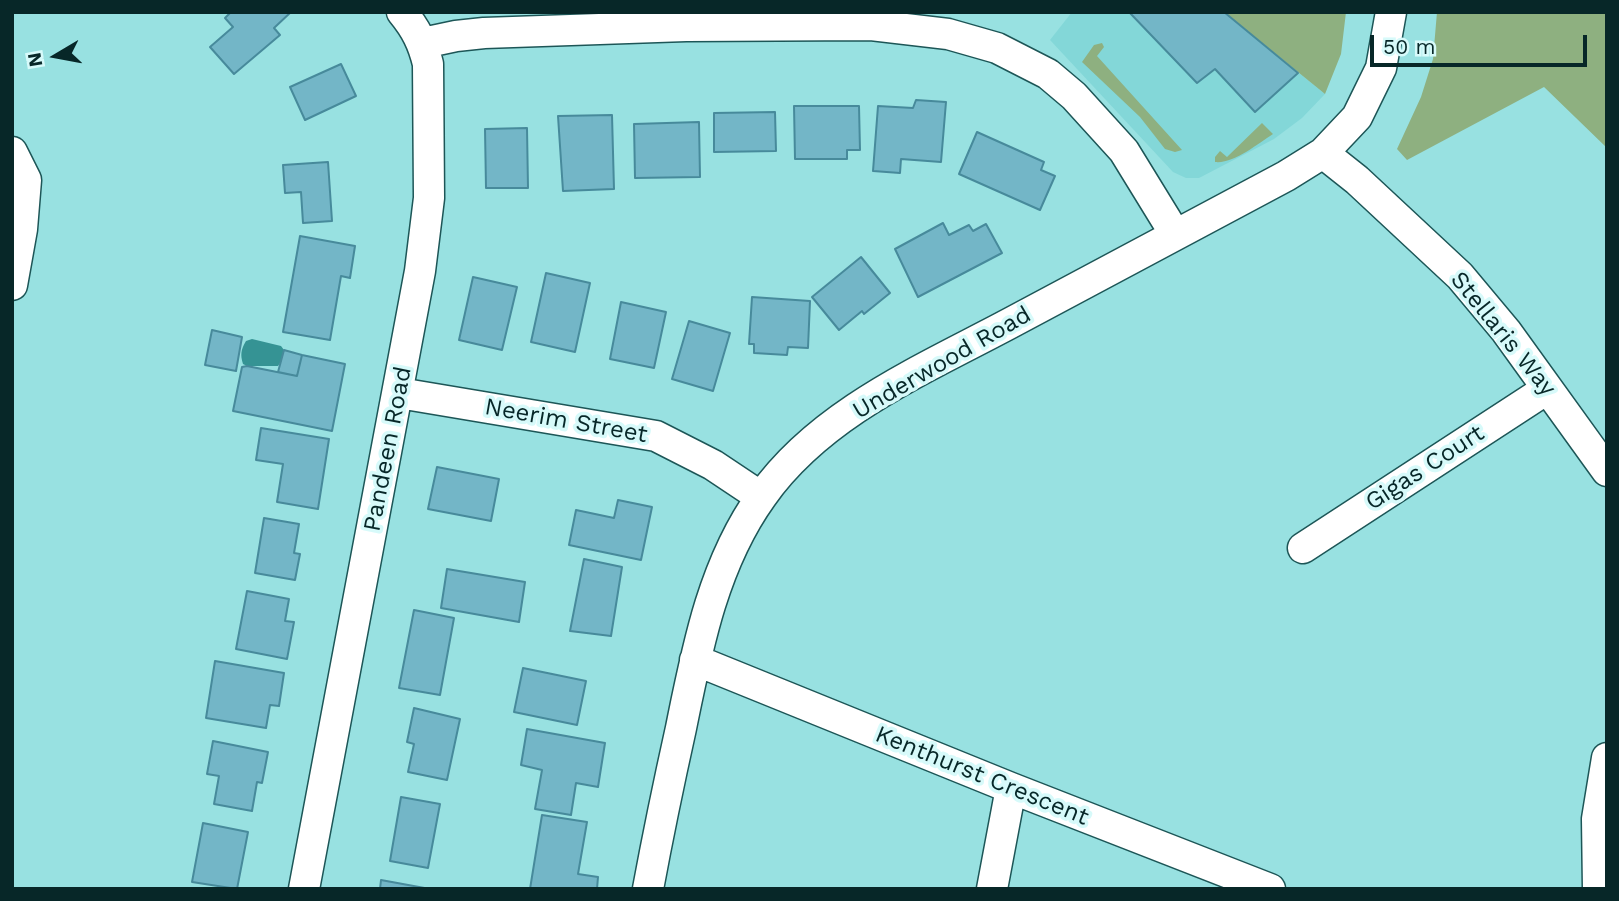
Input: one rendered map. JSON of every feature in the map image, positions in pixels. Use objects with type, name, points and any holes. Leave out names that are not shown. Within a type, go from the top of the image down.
[{"type":"street","name":"Pandeen Road","points":[[304,889],[399,393],[420,271],[429,198],[429,82],[423,43],[402,12]]},
{"type":"street","name":"Underwood Road","points":[[648,889],[695,660],[717,580],[761,497],[802,450],[876,396],[1286,176],[1323,153],[1357,117],[1381,68],[1391,12]]},
{"type":"street","points":[[423,43],[484,33],[685,19],[871,25],[948,34],[997,48],[1048,74],[1074,96],[1124,151],[1175,234]]},
{"type":"street","points":[[12,152],[26,180],[22,229],[12,285]]},
{"type":"street","name":"Stellaris Way","points":[[1323,153],[1357,180],[1460,276],[1506,331],[1607,471]]},
{"type":"street","name":"Gigas Court","points":[[1303,548],[1547,388]]},
{"type":"street","name":"Neerim Street","points":[[399,393],[656,436],[713,465],[761,497]]},
{"type":"street","name":"Kenthurst Crescent","points":[[695,660],[1270,889]]},
{"type":"street","points":[[1598,889],[1597,819],[1607,758]]},
{"type":"street","points":[[992,889],[1011,788]]},
{"type":"shaded area","points":[[1072,12],[1224,12],[1325,94],[1302,118],[1274,139],[1199,178],[1186,178],[1173,172],[1050,40]]},
{"type":"shaded area","points":[[252,339],[281,346],[284,350],[283,359],[278,366],[243,364],[243,347],[246,341]]},
{"type":"green space","points":[[1224,12],[1346,12],[1341,54],[1325,94]]},
{"type":"green space","points":[[1437,12],[1607,12],[1607,148],[1544,87],[1407,160],[1397,149],[1421,97],[1433,59]]},
{"type":"green space","points":[[1102,43],[1104,47],[1097,56],[1182,150],[1175,152],[1165,149],[1140,117],[1082,62],[1094,45]]},
{"type":"green space","points":[[1262,123],[1273,134],[1237,157],[1215,162],[1220,151],[1227,157]]},
{"type":"building","points":[[231,12],[291,12],[274,28],[280,35],[234,74],[210,47],[233,27],[225,18]]},
{"type":"building","points":[[1129,12],[1224,12],[1298,73],[1255,112],[1215,69],[1197,83]]},
{"type":"building","points":[[341,64],[356,96],[305,120],[290,87]]},
{"type":"building","points":[[916,100],[946,102],[941,162],[901,159],[900,173],[873,171],[878,106],[913,108]]},
{"type":"building","points":[[794,106],[859,106],[860,150],[847,150],[847,159],[795,159]]},
{"type":"building","points":[[775,112],[776,151],[714,152],[714,113]]},
{"type":"building","points":[[612,115],[614,189],[563,191],[558,116]]},
{"type":"building","points":[[699,122],[700,177],[635,178],[634,124]]},
{"type":"building","points":[[527,128],[528,188],[486,188],[485,129]]},
{"type":"building","points":[[977,132],[1044,162],[1041,170],[1055,176],[1040,210],[959,174]]},
{"type":"building","points":[[328,162],[332,221],[303,223],[301,192],[285,193],[283,165]]},
{"type":"building","points":[[943,223],[949,235],[969,225],[973,231],[986,224],[1002,253],[918,297],[895,249]]},
{"type":"building","points":[[300,236],[355,246],[350,278],[341,276],[330,340],[283,332]]},
{"type":"building","points":[[861,257],[890,293],[839,330],[812,297]]},
{"type":"building","points":[[546,273],[590,283],[575,352],[531,342]]},
{"type":"building","points":[[473,277],[517,287],[502,350],[459,340]]},
{"type":"building","points":[[752,297],[810,301],[808,348],[788,347],[787,355],[754,353],[754,344],[749,344]]},
{"type":"building","points":[[621,302],[666,312],[654,368],[610,359]]},
{"type":"building","points":[[689,321],[730,333],[713,391],[672,379]]},
{"type":"building","points":[[212,330],[242,337],[236,371],[205,365]]},
{"type":"building","points":[[284,350],[302,355],[297,376],[278,372]]},
{"type":"building","points":[[302,355],[345,364],[332,431],[233,411],[242,367],[297,376]]},
{"type":"building","points":[[261,428],[329,439],[318,509],[277,502],[283,464],[256,460]]},
{"type":"building","points":[[437,467],[499,479],[491,521],[428,509]]},
{"type":"building","points":[[618,500],[652,507],[641,560],[569,545],[576,510],[614,518]]},
{"type":"building","points":[[264,518],[299,524],[294,553],[300,554],[295,580],[255,573]]},
{"type":"building","points":[[584,559],[622,567],[611,636],[570,631]]},
{"type":"building","points":[[447,569],[525,582],[519,622],[441,608]]},
{"type":"building","points":[[247,591],[289,599],[285,621],[294,622],[287,659],[236,649]]},
{"type":"building","points":[[414,610],[454,618],[440,695],[399,688]]},
{"type":"building","points":[[215,661],[284,673],[279,706],[270,705],[266,728],[206,718]]},
{"type":"building","points":[[523,668],[586,681],[577,725],[514,712]]},
{"type":"building","points":[[414,708],[460,719],[447,780],[408,772],[414,744],[407,742]]},
{"type":"building","points":[[527,729],[605,743],[598,787],[576,783],[571,815],[535,809],[542,770],[521,765]]},
{"type":"building","points":[[213,741],[268,752],[262,783],[257,782],[252,811],[214,804],[219,776],[207,774]]},
{"type":"building","points":[[401,797],[440,804],[428,868],[390,861]]},
{"type":"building","points":[[542,815],[587,822],[578,874],[598,877],[597,889],[530,889]]},
{"type":"building","points":[[203,823],[248,832],[237,889],[192,882]]},
{"type":"building","points":[[381,880],[430,889],[380,889]]}]
